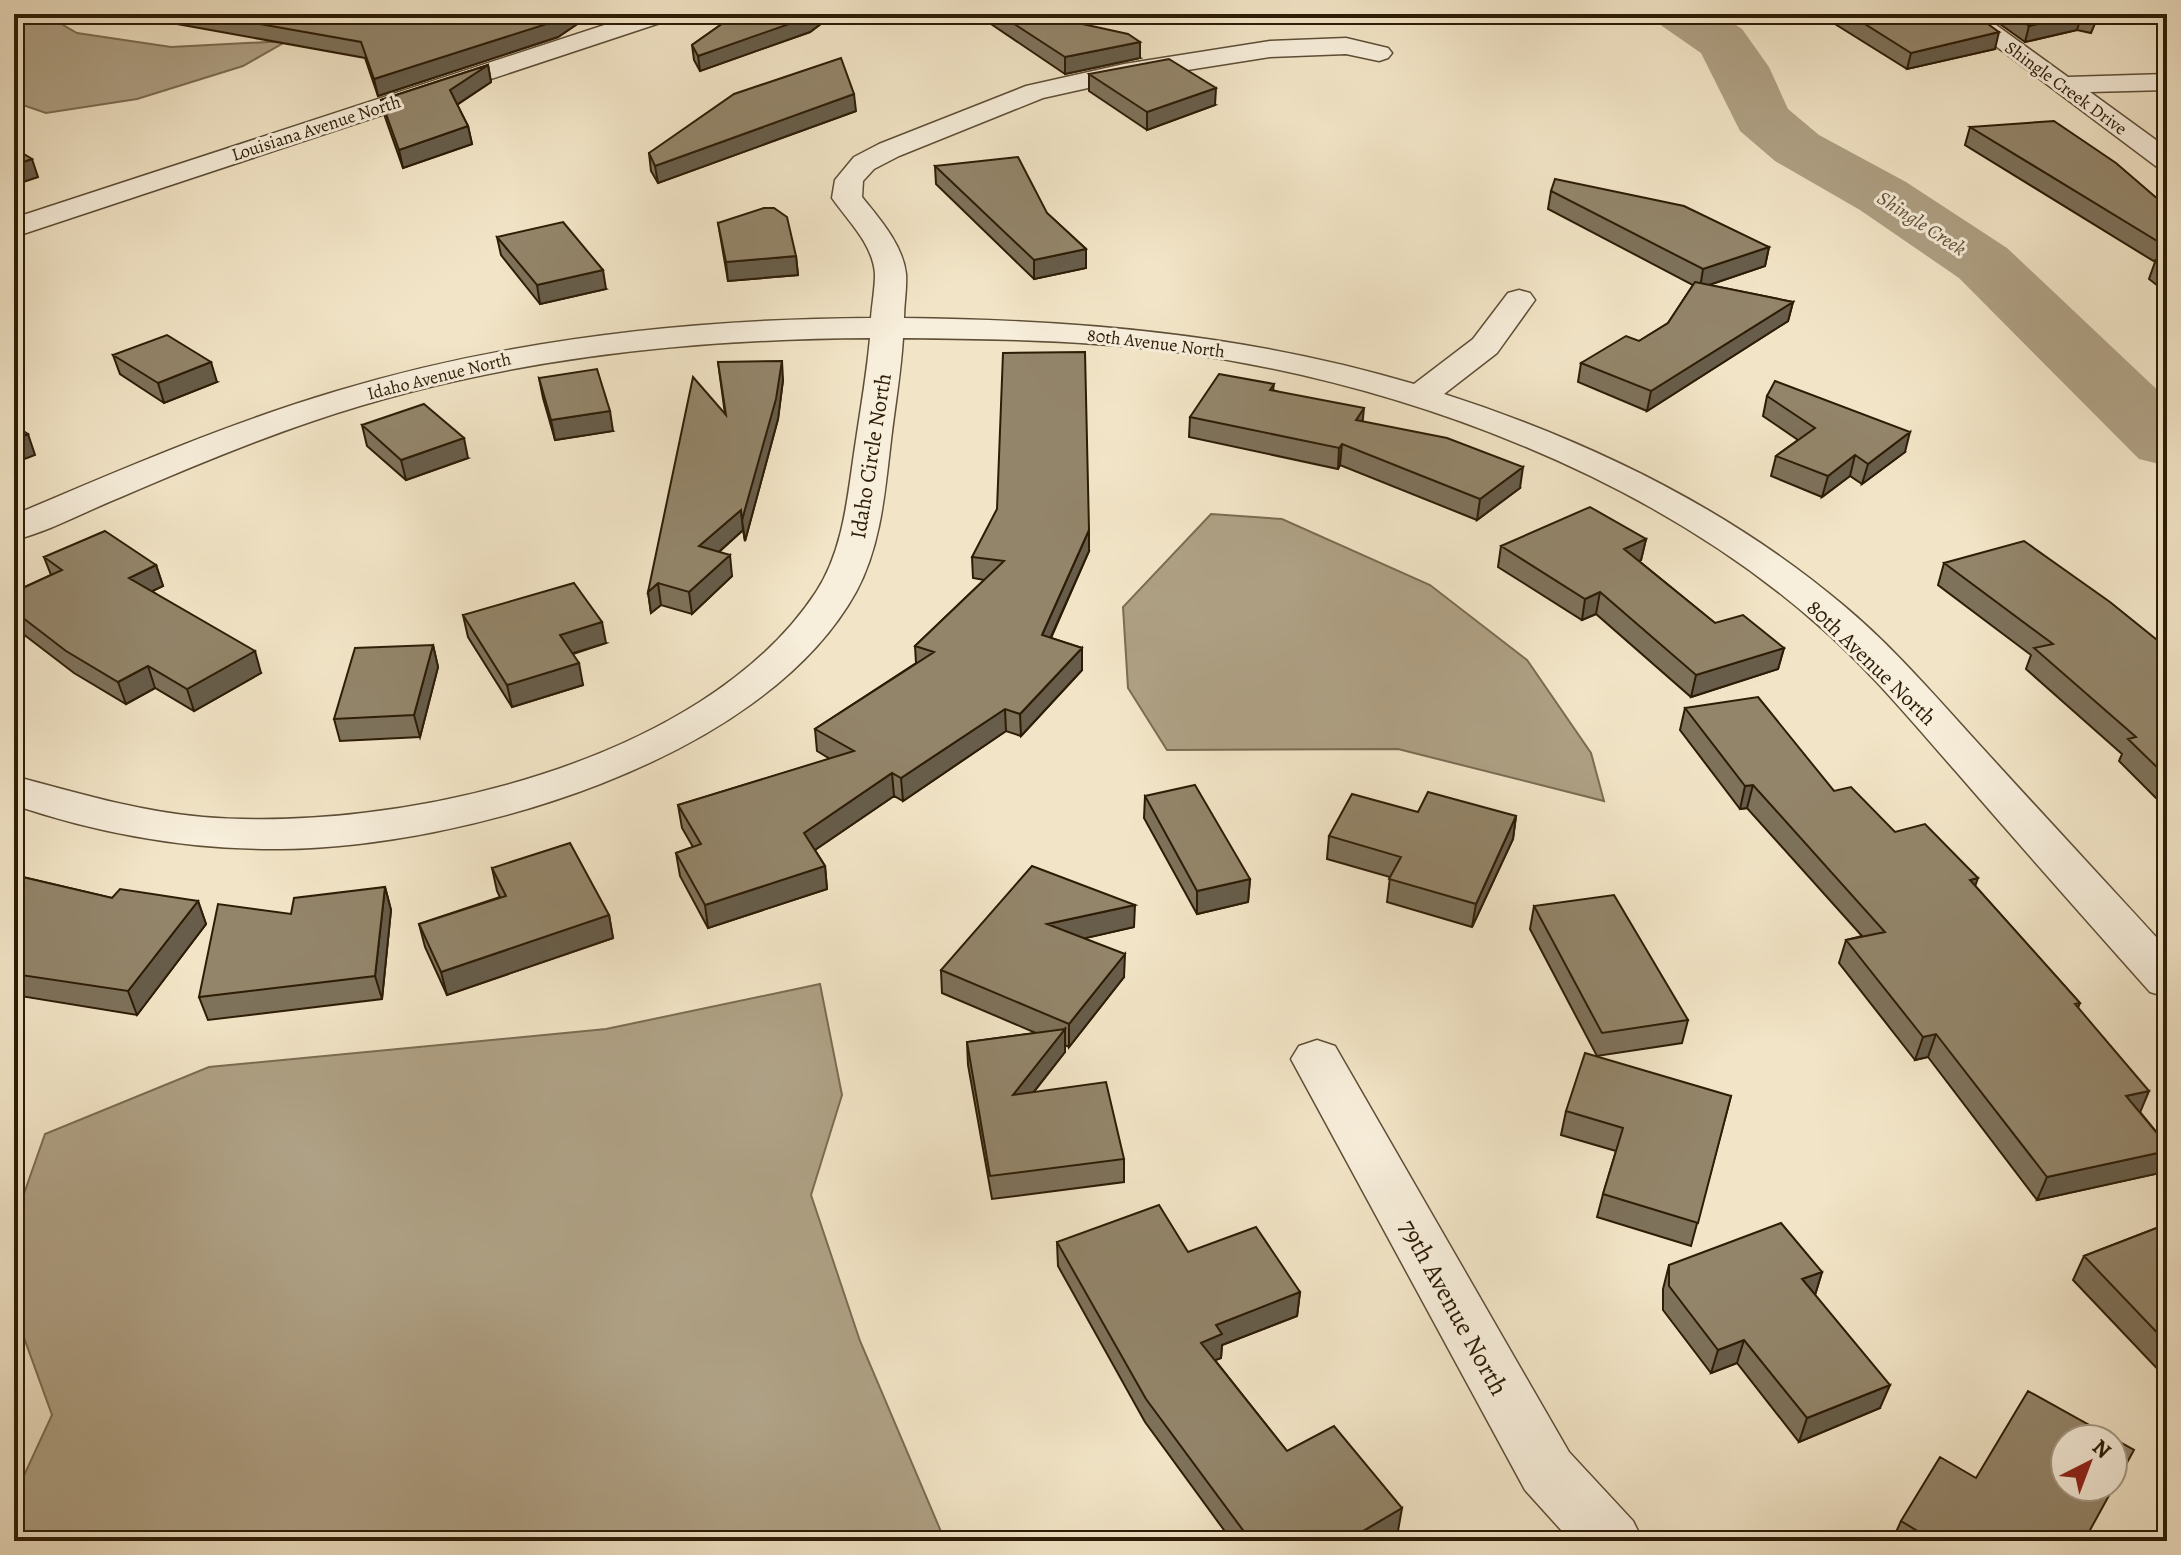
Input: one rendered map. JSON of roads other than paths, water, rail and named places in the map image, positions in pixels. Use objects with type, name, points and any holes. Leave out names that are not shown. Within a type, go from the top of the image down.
[{"type":"street","name":"Louisiana Avenue North","points":[[14,228],[663,14]]},
{"type":"street","name":"Shingle Creek Drive","points":[[1965,14],[2167,161]]},
{"type":"street","name":"Idaho Circle North","points":[[14,790],[104,818],[205,831],[319,833],[435,817],[547,787],[647,748],[728,701],[795,648],[835,594],[858,542],[887,352],[890,271],[877,241],[847,198],[849,180],[864,163],[995,106],[1093,78],[1270,49],[1346,46],[1379,53]]},
{"type":"street","points":[[2062,85],[2167,82]]},
{"type":"street","points":[[1420,396],[1485,346],[1519,300]]},
{"type":"street","name":"80th Avenue North","points":[[888,328],[1062,332],[1178,343],[1296,364],[1420,396],[1525,434],[1633,483],[1734,544],[1832,616],[1915,699],[2167,980]]},
{"type":"street","name":"Idaho Avenue North","points":[[14,529],[181,458],[290,417],[397,385],[508,359],[618,341],[727,330],[888,328]]},
{"type":"street","name":"79th Avenue North","points":[[1317,1059],[1547,1471],[1611,1541]]},
{"type":"waterway","name":"Shingle Creek","points":[[1681,14],[1722,41],[1740,67],[1762,118],[1797,148],[1883,196],[1983,263],[2167,442]]}]
